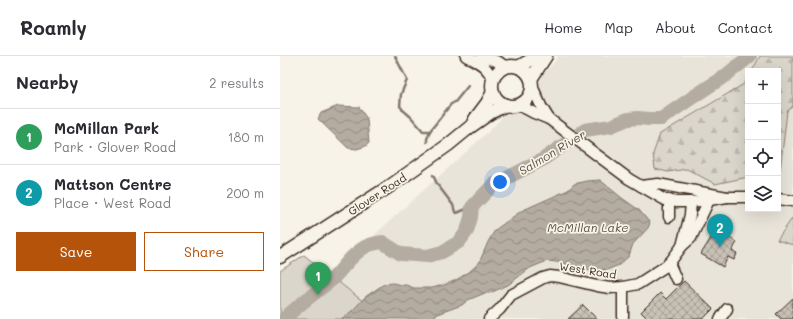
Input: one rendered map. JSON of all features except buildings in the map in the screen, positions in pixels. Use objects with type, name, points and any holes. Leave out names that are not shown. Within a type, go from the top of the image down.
[{"type":"main road","points":[[538,56],[512,67],[500,70],[496,74],[493,80],[492,88],[498,100],[510,106],[524,103],[531,94],[532,84],[546,56]]},
{"type":"main road","points":[[512,67],[524,69],[528,73],[532,84]]},
{"type":"main road","name":"Glover Road","points":[[470,127],[493,92]]},
{"type":"main road","name":"Glover Road","points":[[280,257],[390,186],[490,113],[506,105]]},
{"type":"street","points":[[466,56],[488,69],[493,80]]},
{"type":"street","points":[[482,56],[512,67]]},
{"type":"street","points":[[532,84],[541,106],[550,120]]},
{"type":"street","points":[[519,105],[550,120],[629,179],[665,200],[690,202],[727,197],[745,197]]},
{"type":"street","points":[[641,186],[658,184],[727,197]]},
{"type":"street","points":[[669,200],[669,217]]},
{"type":"street","name":"West Road","points":[[489,319],[500,310],[511,295],[543,278],[550,276],[610,288],[638,284],[666,266],[682,246],[691,238],[709,200]]},
{"type":"street","points":[[781,200],[793,201]]},
{"type":"street","name":"West Road","points":[[682,246],[690,215],[690,202]]},
{"type":"street","points":[[669,263],[676,279]]},
{"type":"street","points":[[623,316],[624,287]]},
{"type":"street","points":[[720,319],[727,310]]},
{"type":"shaded area","points":[[558,56],[793,56],[793,319],[372,319],[331,281],[349,258],[489,131],[553,64]]},
{"type":"green space","points":[[760,56],[793,56],[793,106],[787,111],[781,162],[781,68],[754,68]]},
{"type":"green space","points":[[745,82],[745,178],[715,184],[687,169],[668,172],[655,169],[653,154],[660,134]]},
{"type":"green space","points":[[793,217],[793,245],[777,240]]},
{"type":"green space","points":[[304,255],[378,313],[372,319],[280,319],[280,271]]},
{"type":"water","points":[[338,106],[359,107],[367,119],[369,143],[366,146],[357,149],[348,148],[318,119],[321,113]]},
{"type":"water","name":"McMillan Lake","points":[[600,180],[639,210],[650,223],[648,228],[633,244],[629,256],[619,265],[607,270],[595,271],[547,261],[530,268],[508,285],[468,300],[462,305],[440,313],[430,319],[342,319],[365,297],[384,284],[393,283],[414,288],[431,288],[456,280],[469,272],[479,263],[495,230],[521,211],[568,190],[574,184]]},
{"type":"waterway","points":[[395,56],[407,80],[401,94],[400,106],[423,131],[430,131],[427,142]]},
{"type":"waterway","name":"Salmon River","points":[[284,319],[300,304],[334,278],[350,259],[365,247],[382,242],[401,254],[427,256],[442,252],[459,242],[467,231],[472,207],[493,185],[542,160],[585,130],[611,126],[628,119],[661,119],[725,76],[750,56]]},
{"type":"waterway","points":[[430,131],[451,104],[455,102],[468,86]]},
{"type":"waterway","points":[[433,175],[437,184],[453,205],[455,212],[457,213],[472,207]]},
{"type":"place","name":"Mattson Centre","points":[[720,247]]},
{"type":"place","name":"McMillan Park","points":[[318,295]]}]
